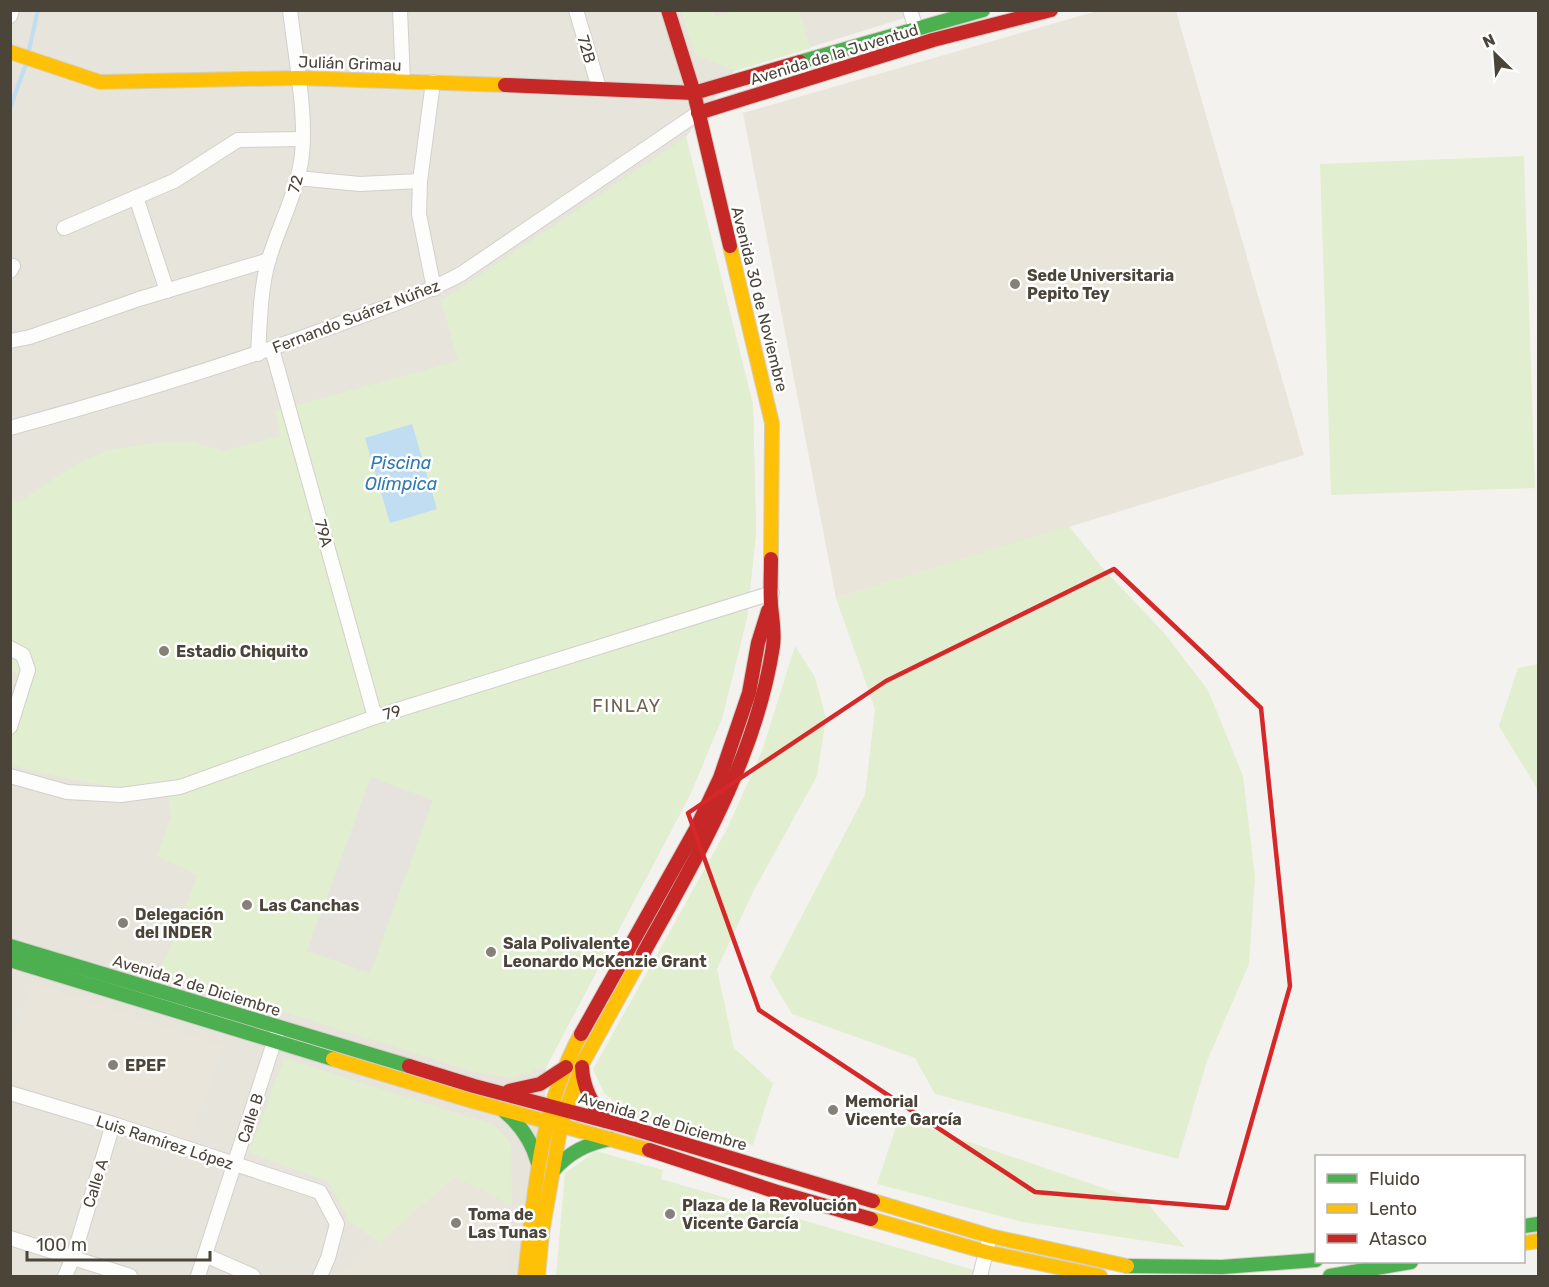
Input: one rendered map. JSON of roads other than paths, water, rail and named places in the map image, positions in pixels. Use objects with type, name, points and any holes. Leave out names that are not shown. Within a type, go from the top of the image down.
[{"type":"main road","name":"Avenida 30 de Noviembre","points":[[525,1276],[538,1163],[547,1121],[558,1108],[709,834],[734,782],[763,696],[774,643],[771,597],[772,423],[694,93],[668,10]]},
{"type":"main road","name":"Avenida de la Juventud","points":[[694,93],[985,10]]},
{"type":"main road","name":"Avenida de la Juventud","points":[[698,113],[933,40],[1051,10]]},
{"type":"main road","name":"Julián Grimau","points":[[14,53],[100,82],[298,78],[694,93]]},
{"type":"main road","points":[[685,65],[706,77],[730,84]]},
{"type":"main road","points":[[704,139],[709,123],[721,106]]},
{"type":"main road","name":"Avenida 30 de Noviembre","points":[[538,1276],[542,1233],[561,1124],[558,1108],[566,1067],[573,1049],[696,829],[720,777],[749,693],[758,643],[771,597]]},
{"type":"main road","name":"Avenida 2 de Diciembre","points":[[10,946],[279,1028],[606,1121],[990,1236],[1124,1266],[1222,1267],[1315,1260]]},
{"type":"main road","name":"Avenida 2 de Diciembre","points":[[10,960],[275,1042],[612,1139],[777,1192],[986,1252],[1100,1276]]},
{"type":"main road","points":[[582,1064],[582,1075],[590,1099],[595,1110],[606,1121]]},
{"type":"main road","points":[[498,1092],[528,1089],[543,1083],[566,1067]]},
{"type":"main road","points":[[499,1108],[514,1118],[528,1134],[538,1163]]},
{"type":"main road","points":[[553,1171],[576,1149],[590,1143],[612,1139]]},
{"type":"main road","points":[[1329,1276],[1405,1263]]},
{"type":"street","points":[[10,16],[12,10]]},
{"type":"street","name":"72","points":[[258,354],[262,290],[269,260],[295,190],[301,159],[298,78],[290,10]]},
{"type":"street","points":[[400,10],[403,81]]},
{"type":"street","name":"72B","points":[[576,10],[599,88]]},
{"type":"street","points":[[910,10],[916,28]]},
{"type":"street","points":[[985,10],[989,26]]},
{"type":"street","points":[[433,82],[420,182],[419,214],[434,289]]},
{"type":"street","name":"Fernando Suárez Núñez","points":[[10,428],[132,395],[258,354],[434,289],[461,274],[698,113]]},
{"type":"street","points":[[64,228],[174,181],[238,140],[302,139]]},
{"type":"street","points":[[297,178],[360,184],[420,182]]},
{"type":"street","points":[[136,197],[167,291]]},
{"type":"street","points":[[10,341],[30,338],[167,291],[269,260]]},
{"type":"street","name":"79A","points":[[272,349],[375,717]]},
{"type":"street","name":"79","points":[[10,776],[67,792],[121,795],[180,787],[375,717],[771,597]]},
{"type":"street","points":[[10,648],[23,655],[28,670],[10,727]]},
{"type":"street","name":"Calle B","points":[[198,1276],[279,1028]]},
{"type":"street","name":"Luis Ramírez López","points":[[10,1093],[113,1124],[235,1166],[320,1192],[337,1224],[328,1258]]},
{"type":"street","name":"Calle A","points":[[65,1276],[73,1258],[113,1124]]},
{"type":"street","points":[[980,1276],[990,1236]]},
{"type":"street","points":[[10,1238],[130,1276]]},
{"type":"street","points":[[205,1255],[253,1276]]},
{"type":"street","points":[[320,1276],[328,1258]]},
{"type":"street","points":[[328,1258],[330,1276]]},
{"type":"water","name":"Piscina Olímpica","points":[[412,424],[437,509],[390,523],[365,438]]},
{"type":"waterway","points":[[28,54],[38,10]]},
{"type":"waterway","points":[[10,108],[26,64]]},
{"type":"place","name":"Sede Universitaria Pepito Tey","points":[[1015,284]]},
{"type":"place","name":"Estadio Chiquito","points":[[164,651]]},
{"type":"place","name":"Las Canchas","points":[[247,905]]},
{"type":"place","name":"Delegación del INDER","points":[[123,923]]},
{"type":"place","name":"Sala Polivalente Leonardo McKenzie Grant","points":[[491,952]]},
{"type":"place","name":"EPEF","points":[[113,1065]]},
{"type":"place","name":"Memorial Vicente García","points":[[833,1110]]},
{"type":"place","name":"Plaza de la Revolución Vicente García","points":[[670,1214]]},
{"type":"place","name":"Toma de Las Tunas","points":[[456,1223]]},
{"type":"district","name":"FINLAY","points":[[627,706]]}]
